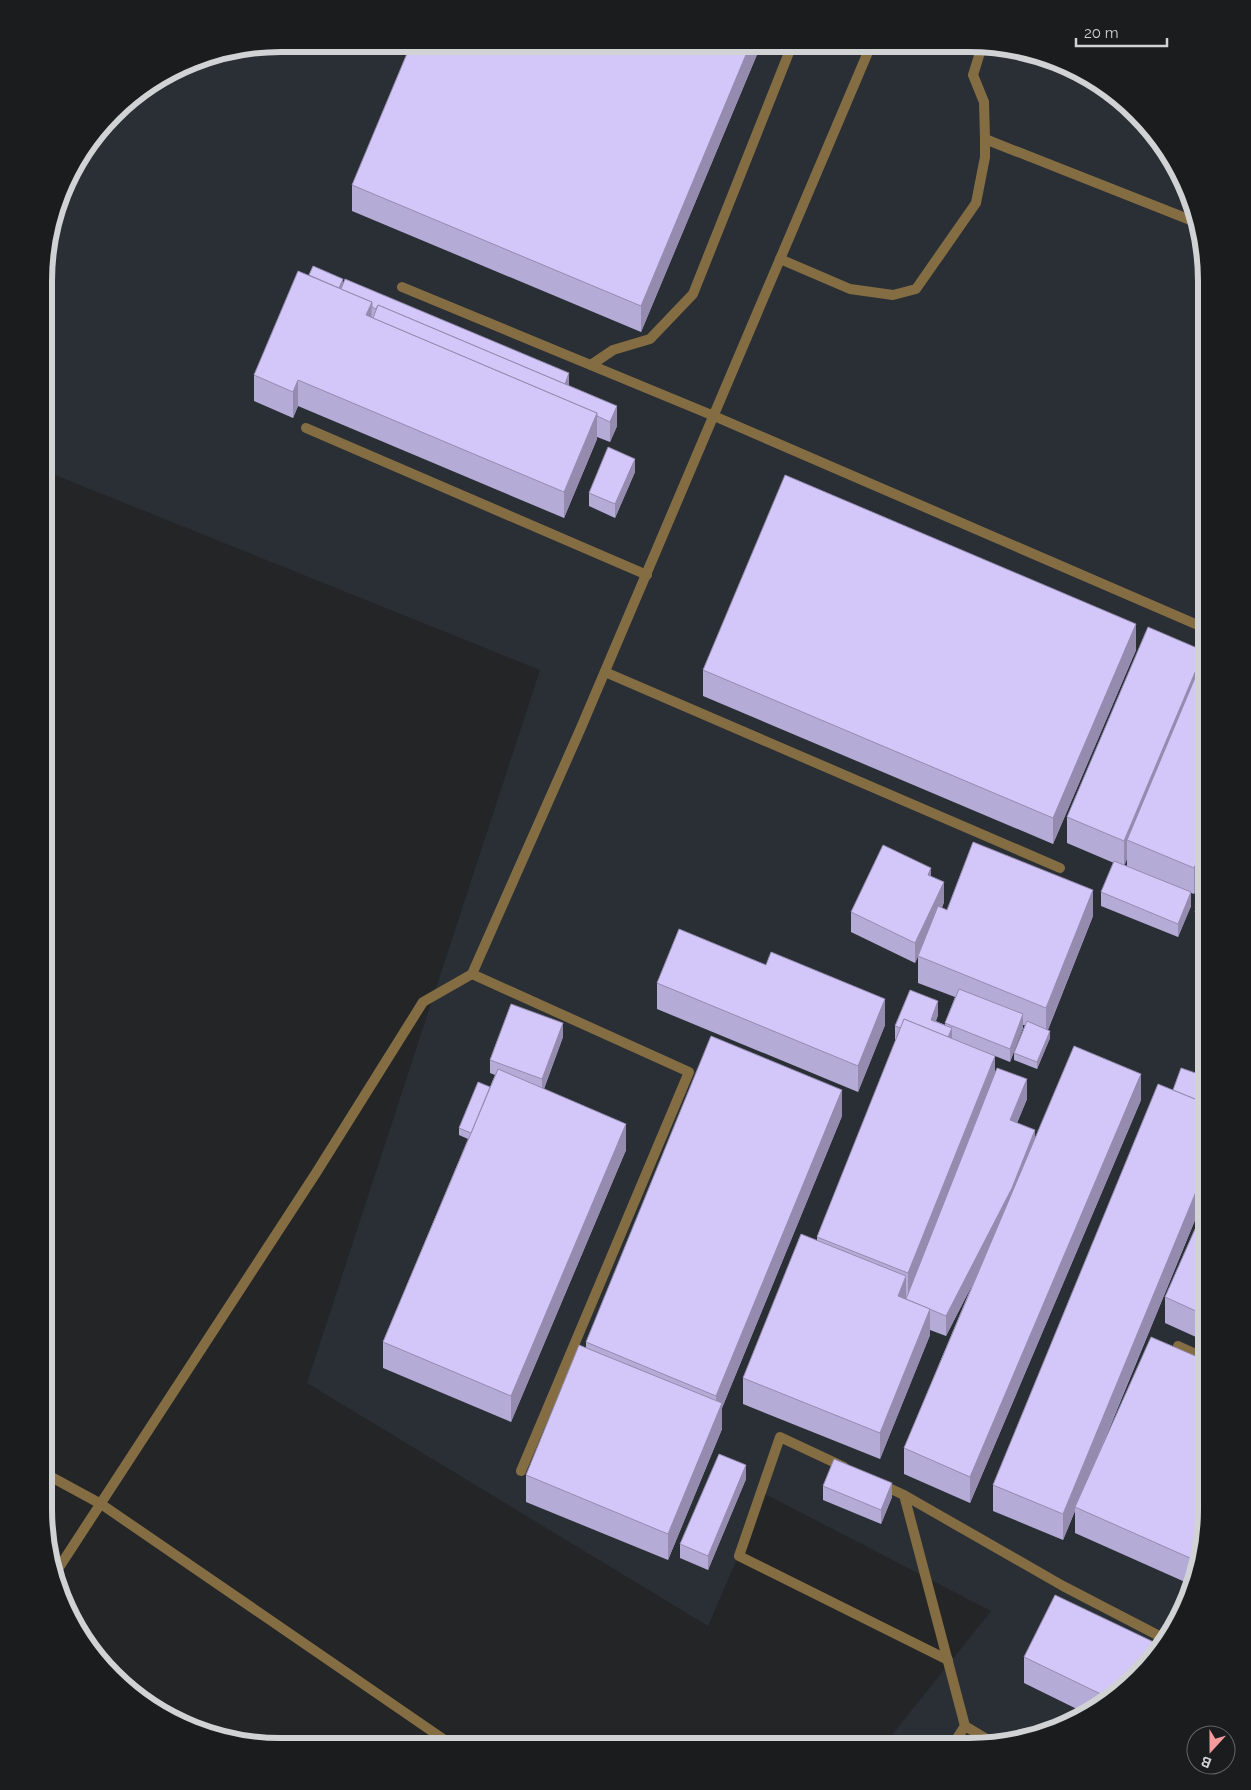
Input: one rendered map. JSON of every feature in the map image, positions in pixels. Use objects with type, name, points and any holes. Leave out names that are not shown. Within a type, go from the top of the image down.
[{"type":"street","points":[[591,365],[613,350],[650,339],[693,294],[789,52]]},
{"type":"street","points":[[60,1566],[311,1181],[424,1002],[472,974],[605,672],[868,52]]},
{"type":"street","points":[[780,260],[850,289],[893,295],[916,289],[976,203],[985,158],[984,102],[973,75],[980,53]]},
{"type":"street","points":[[985,139],[1190,220]]},
{"type":"street","points":[[402,287],[714,416],[1198,625]]},
{"type":"street","points":[[306,428],[646,575]]},
{"type":"street","points":[[605,672],[1060,868]]},
{"type":"street","points":[[472,974],[689,1072],[521,1471]]},
{"type":"street","points":[[1178,1346],[1198,1356]]},
{"type":"street","points":[[850,1470],[780,1437],[739,1556],[948,1660]]},
{"type":"street","points":[[52,1477],[101,1504],[442,1738]]},
{"type":"street","points":[[868,1478],[904,1495],[1063,1586],[1160,1636]]},
{"type":"street","points":[[904,1495],[965,1726],[982,1737]]},
{"type":"street","points":[[957,1738],[965,1726]]},
{"type":"shaded area","points":[[282,52],[969,52],[999,54],[1029,60],[1057,70],[1084,83],[1120,109],[1142,131],[1160,154],[1181,194],[1191,222],[1198,267],[1198,1523],[1191,1568],[1175,1610],[1151,1648],[1120,1681],[1097,1699],[1071,1714],[1029,1730],[999,1736],[969,1738],[889,1738],[991,1611],[765,1494],[708,1626],[307,1383],[540,670],[55,475],[52,482],[52,282],[54,252],[60,222],[70,194],[91,154],[109,131],[131,109],[154,91],[180,76],[222,60],[252,54]]},
{"type":"building","points":[[408,52],[747,52],[641,306],[352,185]]},
{"type":"building","points":[[313,266],[343,279],[339,288],[309,275]]},
{"type":"building","points":[[298,271],[372,302],[366,315],[597,413],[564,492],[298,380],[293,392],[254,375]]},
{"type":"building","points":[[345,279],[569,373],[565,384],[378,305],[376,309],[372,307],[372,302],[341,289]]},
{"type":"building","points":[[378,305],[617,406],[610,422],[597,416],[597,413],[373,318]]},
{"type":"building","points":[[608,447],[635,459],[615,504],[589,493]]},
{"type":"building","points":[[785,475],[1136,624],[1053,818],[703,670]]},
{"type":"building","points":[[1148,627],[1198,648],[1198,665],[1124,841],[1067,817]]},
{"type":"building","points":[[1198,671],[1198,858],[1194,868],[1127,840]]},
{"type":"building","points":[[973,842],[1093,890],[1046,1008],[918,956],[938,906],[947,910]]},
{"type":"building","points":[[883,845],[931,868],[928,875],[944,882],[915,943],[851,912]]},
{"type":"building","points":[[1114,861],[1191,892],[1178,924],[1101,892]]},
{"type":"building","points":[[679,929],[766,965],[771,952],[885,999],[858,1066],[657,983]]},
{"type":"building","points":[[959,989],[1023,1014],[1010,1049],[945,1023]]},
{"type":"building","points":[[910,990],[938,1001],[931,1020],[952,1028],[948,1037],[904,1019],[901,1028],[895,1026]]},
{"type":"building","points":[[511,1004],[563,1023],[542,1079],[490,1060]]},
{"type":"building","points":[[904,1019],[995,1056],[908,1273],[817,1237]]},
{"type":"building","points":[[1027,1021],[1050,1031],[1037,1062],[1014,1053]]},
{"type":"building","points":[[711,1036],[842,1090],[716,1396],[586,1342]]},
{"type":"building","points":[[1074,1046],[1141,1074],[970,1477],[904,1448]]},
{"type":"building","points":[[997,1068],[1027,1079],[1010,1120],[1035,1130],[1012,1188],[946,1316],[906,1299]]},
{"type":"building","points":[[1181,1068],[1198,1074],[1198,1100],[1173,1090]]},
{"type":"building","points":[[498,1069],[626,1124],[511,1396],[383,1342]]},
{"type":"building","points":[[478,1082],[490,1087],[471,1133],[459,1128]]},
{"type":"building","points":[[1158,1084],[1198,1100],[1198,1187],[1063,1514],[993,1485]]},
{"type":"building","points":[[1195,1229],[1198,1230],[1198,1312],[1165,1297]]},
{"type":"building","points":[[801,1234],[906,1276],[898,1296],[930,1309],[880,1433],[743,1378]]},
{"type":"building","points":[[1151,1337],[1198,1357],[1198,1523],[1193,1559],[1075,1507]]},
{"type":"building","points":[[579,1345],[722,1403],[668,1534],[526,1475]]},
{"type":"building","points":[[719,1454],[746,1465],[708,1556],[680,1544]]},
{"type":"building","points":[[834,1459],[892,1483],[881,1510],[823,1486]]},
{"type":"building","points":[[1055,1595],[1155,1643],[1120,1681],[1103,1695],[1024,1657]]}]
